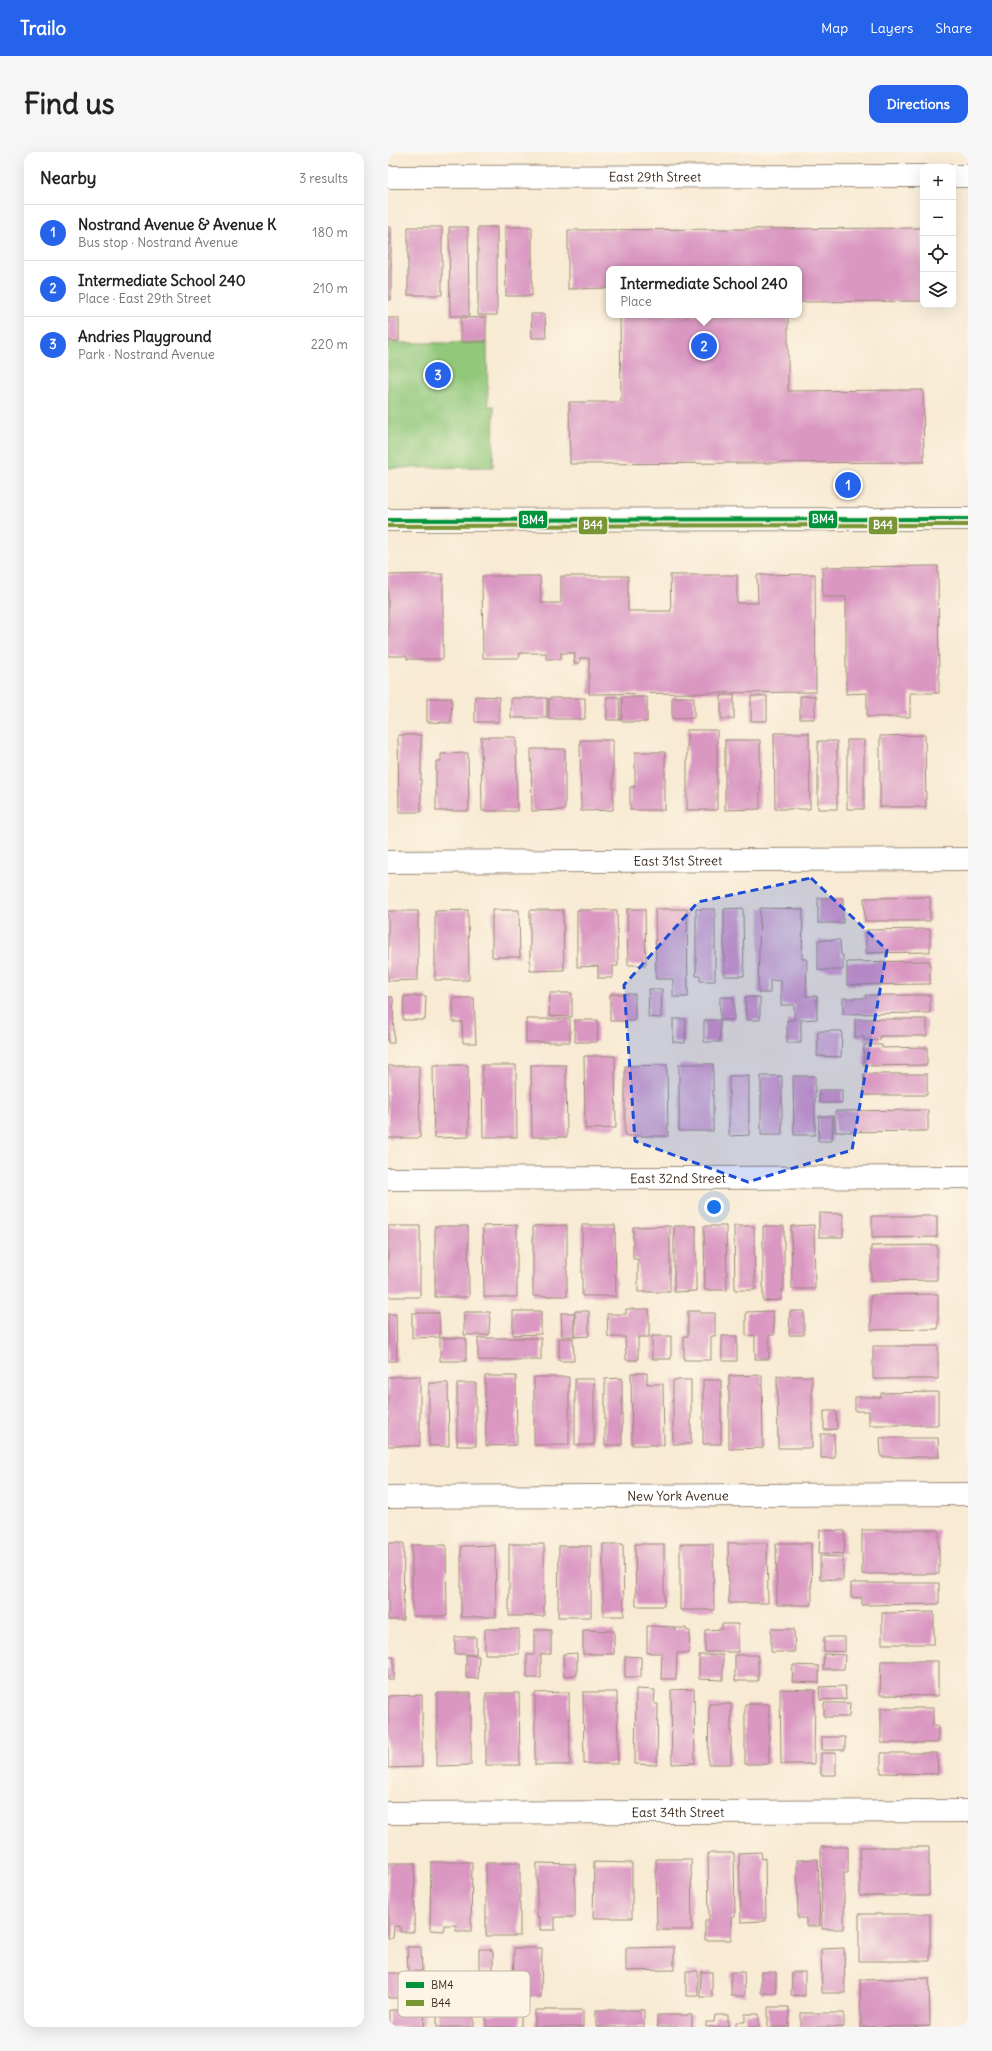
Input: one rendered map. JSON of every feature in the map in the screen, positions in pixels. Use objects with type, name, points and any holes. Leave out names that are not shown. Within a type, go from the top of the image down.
[{"type":"street","name":"East 29th Street","points":[[388,178],[920,176]]},
{"type":"street","points":[[956,176],[968,176]]},
{"type":"street","points":[[388,520],[968,518]]},
{"type":"street","name":"East 31st Street","points":[[388,862],[968,860]]},
{"type":"street","name":"East 32nd Street","points":[[388,1179],[968,1177]]},
{"type":"street","name":"New York Avenue","points":[[388,1497],[968,1494]]},
{"type":"street","name":"East 34th Street","points":[[388,1813],[968,1811]]},
{"type":"highlighted area","points":[[811,878],[887,950],[871,1051],[852,1150],[748,1182],[635,1141],[624,985],[698,902]]},
{"type":"green space","points":[[388,343],[487,343],[488,406],[494,406],[493,467],[388,468]]},
{"type":"building","points":[[388,227],[391,227],[391,300],[388,300]]},
{"type":"building","points":[[408,227],[442,227],[442,295],[408,295]]},
{"type":"building","points":[[449,227],[468,227],[469,316],[450,316]]},
{"type":"building","points":[[478,227],[497,227],[497,315],[478,315]]},
{"type":"building","points":[[505,227],[532,227],[532,296],[506,296]]},
{"type":"building","points":[[920,228],[920,301],[802,302],[802,266],[606,266],[606,288],[568,289],[568,230]]},
{"type":"building","points":[[531,314],[545,314],[546,338],[532,338]]},
{"type":"building","points":[[486,317],[486,342],[461,342],[461,318]]},
{"type":"building","points":[[388,318],[399,318],[399,341],[388,341]]},
{"type":"building","points":[[620,318],[788,318],[788,391],[923,390],[924,462],[570,464],[569,402],[621,402]]},
{"type":"building","points":[[938,566],[939,693],[910,693],[910,717],[867,717],[867,693],[846,694],[846,597],[823,597],[822,567]]},
{"type":"building","points":[[443,574],[443,659],[407,659],[407,656],[388,656],[388,575]]},
{"type":"building","points":[[815,574],[816,692],[589,694],[589,658],[580,658],[580,663],[574,663],[575,653],[561,653],[561,659],[546,659],[546,653],[520,653],[519,658],[483,658],[482,576],[540,576],[541,603],[561,603],[561,576],[628,576],[628,611],[671,611],[670,575],[737,575],[737,603],[758,603],[757,575]]},
{"type":"building","points":[[721,695],[734,695],[734,719],[721,719]]},
{"type":"building","points":[[475,696],[499,697],[499,722],[475,722]]},
{"type":"building","points":[[751,696],[767,696],[767,721],[751,721]]},
{"type":"building","points":[[800,696],[815,696],[815,719],[800,719]]},
{"type":"building","points":[[607,697],[619,697],[620,720],[607,720]]},
{"type":"building","points":[[622,697],[647,697],[647,722],[622,722]]},
{"type":"building","points":[[672,697],[694,697],[694,718],[672,719]]},
{"type":"building","points":[[427,698],[452,698],[451,723],[427,722]]},
{"type":"building","points":[[511,698],[547,698],[547,718],[511,718]]},
{"type":"building","points":[[549,698],[585,698],[585,719],[549,719]]},
{"type":"building","points":[[687,730],[717,730],[717,810],[687,810]]},
{"type":"building","points":[[774,733],[809,733],[810,809],[775,809]]},
{"type":"building","points":[[398,735],[421,735],[421,812],[399,812]]},
{"type":"building","points":[[925,735],[926,807],[880,807],[880,736]]},
{"type":"building","points":[[481,737],[516,737],[517,811],[482,811]]},
{"type":"building","points":[[580,740],[613,740],[613,810],[581,811]]},
{"type":"building","points":[[725,740],[760,740],[760,809],[725,810]]},
{"type":"building","points":[[847,740],[864,740],[864,809],[847,809]]},
{"type":"building","points":[[818,741],[837,741],[837,809],[818,809]]},
{"type":"building","points":[[531,749],[565,749],[565,810],[532,811]]},
{"type":"building","points":[[635,752],[665,752],[665,810],[630,810],[630,787],[635,787]]},
{"type":"building","points":[[468,753],[469,811],[436,811],[436,761],[441,761],[441,754]]},
{"type":"building","points":[[930,897],[930,921],[865,921],[864,898]]},
{"type":"building","points":[[818,898],[843,898],[843,923],[818,923]]},
{"type":"building","points":[[743,908],[744,976],[724,976],[724,909]]},
{"type":"building","points":[[760,908],[803,909],[802,959],[807,959],[806,996],[817,996],[817,1019],[801,1020],[801,1043],[787,1043],[787,1020],[794,1020],[794,1005],[781,1005],[781,981],[770,980],[770,993],[758,993]]},
{"type":"building","points":[[627,909],[645,909],[646,965],[628,965]]},
{"type":"building","points":[[655,909],[687,909],[688,997],[673,997],[673,979],[656,979]]},
{"type":"building","points":[[696,909],[715,909],[715,981],[700,981],[700,976],[696,976]]},
{"type":"building","points":[[468,910],[469,980],[435,980],[435,911]]},
{"type":"building","points":[[492,910],[519,910],[520,957],[492,957]]},
{"type":"building","points":[[530,910],[563,910],[564,970],[530,971]]},
{"type":"building","points":[[577,910],[617,910],[618,966],[613,966],[613,978],[598,978],[598,966],[577,967]]},
{"type":"building","points":[[388,911],[418,911],[418,980],[388,981]]},
{"type":"building","points":[[930,929],[930,952],[866,953],[866,930]]},
{"type":"building","points":[[818,940],[840,940],[841,955],[843,955],[843,970],[818,970]]},
{"type":"building","points":[[930,961],[930,984],[847,985],[847,962]]},
{"type":"building","points":[[649,989],[662,989],[661,1018],[648,1017]]},
{"type":"building","points":[[550,993],[572,993],[572,1017],[549,1016]]},
{"type":"building","points":[[610,994],[635,994],[635,1021],[610,1021]]},
{"type":"building","points":[[865,995],[930,995],[930,1013],[843,1014],[843,998],[866,998]]},
{"type":"building","points":[[404,996],[426,996],[425,1020],[403,1020]]},
{"type":"building","points":[[388,997],[393,997],[394,1043],[388,1043]]},
{"type":"building","points":[[720,997],[734,997],[734,1020],[720,1020]]},
{"type":"building","points":[[745,997],[760,997],[760,1020],[746,1020]]},
{"type":"building","points":[[453,998],[474,998],[476,1043],[463,1043],[462,1022],[453,1022]]},
{"type":"building","points":[[526,1019],[570,1019],[570,1042],[526,1042]]},
{"type":"building","points":[[673,1019],[686,1019],[685,1043],[673,1042]]},
{"type":"building","points":[[855,1019],[927,1019],[927,1036],[880,1036],[880,1040],[864,1040],[864,1037],[855,1037]]},
{"type":"building","points":[[575,1020],[598,1020],[597,1042],[575,1042]]},
{"type":"building","points":[[704,1020],[720,1020],[720,1042],[704,1042]]},
{"type":"building","points":[[818,1031],[842,1031],[841,1057],[817,1056]]},
{"type":"building","points":[[864,1045],[882,1045],[882,1048],[927,1047],[927,1065],[864,1066]]},
{"type":"building","points":[[584,1056],[615,1056],[616,1128],[585,1129]]},
{"type":"building","points":[[679,1064],[713,1064],[713,1131],[679,1131]]},
{"type":"building","points":[[433,1065],[468,1065],[469,1137],[434,1138]]},
{"type":"building","points":[[482,1065],[516,1065],[517,1137],[483,1137]]},
{"type":"building","points":[[531,1065],[566,1065],[567,1137],[532,1137]]},
{"type":"building","points":[[667,1065],[668,1136],[625,1136],[625,1066]]},
{"type":"building","points":[[388,1066],[419,1066],[420,1138],[388,1138]]},
{"type":"building","points":[[864,1074],[927,1074],[927,1095],[864,1095]]},
{"type":"building","points":[[729,1076],[749,1076],[749,1135],[729,1136]]},
{"type":"building","points":[[761,1076],[782,1076],[782,1135],[761,1135]]},
{"type":"building","points":[[793,1076],[815,1076],[815,1135],[794,1135]]},
{"type":"building","points":[[819,1090],[842,1090],[842,1103],[819,1103]]},
{"type":"building","points":[[928,1110],[928,1131],[835,1132],[835,1111]]},
{"type":"building","points":[[819,1116],[833,1116],[832,1141],[818,1141]]},
{"type":"building","points":[[819,1213],[843,1214],[843,1237],[819,1237]]},
{"type":"building","points":[[872,1216],[937,1216],[937,1237],[872,1238]]},
{"type":"building","points":[[517,1225],[517,1297],[484,1297],[483,1226]]},
{"type":"building","points":[[567,1225],[567,1296],[533,1296],[533,1226]]},
{"type":"building","points":[[582,1225],[615,1225],[616,1296],[582,1296]]},
{"type":"building","points":[[814,1225],[815,1289],[792,1289],[791,1226]]},
{"type":"building","points":[[388,1226],[420,1226],[420,1297],[388,1297]]},
{"type":"building","points":[[435,1226],[468,1226],[469,1297],[435,1297]]},
{"type":"building","points":[[670,1226],[670,1292],[638,1292],[638,1259],[633,1259],[633,1227]]},
{"type":"building","points":[[674,1226],[696,1226],[696,1291],[674,1292]]},
{"type":"building","points":[[704,1226],[726,1226],[727,1290],[705,1290]]},
{"type":"building","points":[[734,1226],[754,1226],[755,1290],[735,1290]]},
{"type":"building","points":[[763,1226],[784,1226],[784,1290],[781,1290],[781,1300],[763,1301]]},
{"type":"building","points":[[937,1245],[937,1280],[871,1281],[871,1246]]},
{"type":"building","points":[[938,1294],[938,1329],[871,1330],[871,1295]]},
{"type":"building","points":[[626,1309],[649,1309],[649,1337],[638,1337],[638,1360],[626,1360],[625,1337],[608,1337],[607,1314],[626,1314]]},
{"type":"building","points":[[513,1311],[541,1311],[541,1334],[513,1335]]},
{"type":"building","points":[[575,1311],[589,1311],[589,1336],[575,1337]]},
{"type":"building","points":[[688,1311],[715,1313],[715,1336],[711,1336],[711,1360],[684,1360],[684,1336],[688,1336]]},
{"type":"building","points":[[773,1311],[774,1335],[769,1335],[769,1359],[755,1359],[755,1335],[746,1336],[746,1312]]},
{"type":"building","points":[[790,1311],[804,1311],[804,1335],[789,1335]]},
{"type":"building","points":[[464,1312],[490,1312],[489,1335],[464,1335]]},
{"type":"building","points":[[412,1313],[439,1313],[440,1337],[412,1338]]},
{"type":"building","points":[[561,1313],[574,1313],[574,1336],[562,1336]]},
{"type":"building","points":[[388,1314],[396,1314],[397,1361],[388,1361]]},
{"type":"building","points":[[652,1336],[671,1336],[671,1359],[652,1359]]},
{"type":"building","points":[[722,1336],[737,1336],[737,1361],[722,1361]]},
{"type":"building","points":[[440,1338],[466,1338],[466,1361],[440,1361]]},
{"type":"building","points":[[478,1338],[541,1338],[541,1360],[478,1360]]},
{"type":"building","points":[[559,1338],[573,1338],[574,1361],[559,1361]]},
{"type":"building","points":[[873,1346],[938,1346],[938,1379],[873,1379]]},
{"type":"building","points":[[631,1373],[647,1373],[647,1384],[663,1384],[664,1445],[632,1445]]},
{"type":"building","points":[[762,1375],[763,1448],[729,1449],[729,1376]]},
{"type":"building","points":[[420,1376],[420,1446],[388,1446],[388,1377]]},
{"type":"building","points":[[485,1376],[516,1376],[517,1445],[486,1446]]},
{"type":"building","points":[[777,1376],[812,1376],[812,1448],[778,1448]]},
{"type":"building","points":[[534,1377],[569,1377],[569,1445],[534,1445]]},
{"type":"building","points":[[622,1378],[622,1445],[605,1445],[605,1379]]},
{"type":"building","points":[[575,1379],[594,1379],[594,1445],[575,1445]]},
{"type":"building","points":[[673,1380],[691,1380],[691,1444],[673,1444]]},
{"type":"building","points":[[703,1380],[721,1380],[721,1444],[703,1444]]},
{"type":"building","points":[[429,1383],[448,1383],[449,1446],[429,1446]]},
{"type":"building","points":[[457,1383],[476,1383],[476,1446],[457,1446]]},
{"type":"building","points":[[938,1392],[938,1425],[869,1425],[869,1411],[855,1411],[855,1397],[881,1397],[881,1393]]},
{"type":"building","points":[[824,1411],[836,1411],[837,1429],[824,1430]]},
{"type":"building","points":[[821,1434],[834,1434],[835,1458],[821,1458]]},
{"type":"building","points":[[880,1438],[938,1438],[939,1457],[881,1457]]},
{"type":"building","points":[[820,1530],[845,1531],[844,1554],[819,1553]]},
{"type":"building","points":[[862,1530],[939,1530],[939,1574],[862,1574]]},
{"type":"building","points":[[388,1543],[404,1543],[403,1620],[388,1620]]},
{"type":"building","points":[[728,1543],[767,1543],[768,1603],[729,1603]]},
{"type":"building","points":[[776,1543],[811,1543],[812,1605],[777,1605]]},
{"type":"building","points":[[509,1544],[544,1544],[544,1616],[509,1616]]},
{"type":"building","points":[[603,1544],[623,1544],[624,1616],[603,1616]]},
{"type":"building","points":[[635,1544],[664,1544],[664,1606],[636,1606]]},
{"type":"building","points":[[680,1544],[713,1544],[714,1610],[680,1610]]},
{"type":"building","points":[[412,1545],[446,1545],[447,1616],[412,1616]]},
{"type":"building","points":[[495,1545],[496,1617],[461,1617],[461,1546]]},
{"type":"building","points":[[559,1546],[591,1546],[591,1617],[558,1617]]},
{"type":"building","points":[[820,1556],[843,1557],[843,1580],[820,1579]]},
{"type":"building","points":[[851,1583],[939,1583],[939,1604],[862,1605],[862,1598],[851,1597]]},
{"type":"building","points":[[934,1612],[934,1644],[882,1644],[882,1613]]},
{"type":"building","points":[[722,1624],[738,1624],[738,1652],[705,1652],[705,1630],[722,1629]]},
{"type":"building","points":[[647,1626],[674,1627],[674,1630],[676,1630],[676,1628],[686,1628],[686,1630],[690,1631],[689,1653],[677,1653],[676,1679],[661,1679],[662,1653],[647,1653]]},
{"type":"building","points":[[485,1629],[519,1629],[519,1654],[485,1654]]},
{"type":"building","points":[[771,1629],[794,1629],[795,1652],[771,1652]]},
{"type":"building","points":[[534,1630],[551,1630],[551,1654],[541,1654],[541,1678],[527,1678],[527,1655],[534,1655]]},
{"type":"building","points":[[583,1630],[614,1631],[614,1654],[583,1654]]},
{"type":"building","points":[[455,1637],[476,1637],[476,1654],[455,1654]]},
{"type":"building","points":[[824,1637],[845,1637],[845,1652],[824,1651]]},
{"type":"building","points":[[577,1653],[577,1675],[564,1676],[563,1654]]},
{"type":"building","points":[[824,1654],[845,1655],[844,1669],[823,1669]]},
{"type":"building","points":[[466,1655],[479,1656],[478,1679],[466,1678]]},
{"type":"building","points":[[699,1655],[723,1655],[723,1680],[699,1679]]},
{"type":"building","points":[[735,1655],[758,1655],[758,1681],[735,1681]]},
{"type":"building","points":[[625,1656],[641,1657],[641,1677],[625,1677]]},
{"type":"building","points":[[388,1657],[394,1657],[394,1680],[388,1680]]},
{"type":"building","points":[[881,1661],[938,1661],[938,1696],[880,1695]]},
{"type":"building","points":[[793,1665],[819,1666],[819,1683],[792,1682]]},
{"type":"building","points":[[845,1686],[846,1699],[820,1700],[819,1687]]},
{"type":"building","points":[[636,1689],[655,1690],[654,1704],[658,1704],[657,1765],[635,1764]]},
{"type":"building","points":[[694,1689],[695,1763],[672,1764],[671,1690]]},
{"type":"building","points":[[780,1689],[815,1690],[814,1764],[781,1764]]},
{"type":"building","points":[[569,1692],[570,1765],[535,1765],[535,1693]]},
{"type":"building","points":[[583,1692],[617,1692],[618,1764],[584,1764]]},
{"type":"building","points":[[437,1693],[471,1693],[471,1765],[437,1766]]},
{"type":"building","points":[[486,1693],[519,1693],[520,1765],[486,1765]]},
{"type":"building","points":[[422,1695],[422,1767],[388,1768],[388,1696]]},
{"type":"building","points":[[824,1703],[850,1703],[849,1717],[824,1717]]},
{"type":"building","points":[[709,1704],[731,1704],[731,1764],[708,1764]]},
{"type":"building","points":[[745,1704],[769,1704],[769,1764],[745,1764]]},
{"type":"building","points":[[881,1708],[933,1708],[933,1726],[938,1726],[938,1743],[881,1743]]},
{"type":"building","points":[[822,1737],[845,1737],[845,1750],[822,1750]]},
{"type":"building","points":[[821,1753],[836,1753],[836,1775],[821,1775]]},
{"type":"building","points":[[881,1753],[937,1753],[938,1774],[881,1773]]},
{"type":"building","points":[[821,1847],[848,1847],[848,1873],[844,1873],[844,1929],[822,1929]]},
{"type":"building","points":[[860,1847],[929,1847],[929,1896],[860,1896]]},
{"type":"building","points":[[761,1852],[762,1859],[765,1858],[766,1921],[741,1922],[739,1853]]},
{"type":"building","points":[[708,1853],[734,1853],[735,1917],[731,1917],[731,1940],[705,1940],[705,1920],[709,1920]]},
{"type":"building","points":[[656,1859],[691,1859],[692,1930],[657,1930]]},
{"type":"building","points":[[818,1859],[820,1926],[806,1926],[806,1918],[798,1918],[797,1860]]},
{"type":"building","points":[[431,1862],[472,1862],[471,1931],[456,1931],[456,1925],[444,1925],[444,1931],[430,1930]]},
{"type":"building","points":[[594,1862],[632,1863],[632,1918],[593,1918]]},
{"type":"building","points":[[388,1863],[415,1863],[414,1932],[400,1932],[400,1926],[394,1926],[393,1938],[388,1938]]},
{"type":"building","points":[[486,1863],[520,1863],[520,1936],[486,1936]]},
{"type":"building","points":[[537,1863],[575,1864],[575,1917],[555,1917],[555,1930],[540,1930],[540,1917],[537,1917]]},
{"type":"building","points":[[859,1914],[930,1914],[930,1961],[859,1961]]},
{"type":"building","points":[[407,1947],[421,1947],[422,1971],[408,1971]]},
{"type":"building","points":[[674,1947],[674,1970],[626,1971],[626,1948]]},
{"type":"building","points":[[514,1948],[542,1948],[541,1997],[530,1997],[530,1971],[514,1971]]},
{"type":"building","points":[[844,1948],[845,1993],[822,1993],[821,1949]]},
{"type":"building","points":[[479,1949],[491,1949],[493,1952],[493,1971],[479,1971]]},
{"type":"building","points":[[686,1971],[698,1971],[698,1996],[686,1996]]},
{"type":"building","points":[[701,1972],[712,1972],[712,1997],[700,1997]]},
{"type":"building","points":[[731,1972],[744,1972],[745,1996],[731,1996]]},
{"type":"building","points":[[761,1972],[776,1972],[776,1993],[761,1993]]},
{"type":"building","points":[[792,1972],[805,1972],[805,1996],[791,1995]]},
{"type":"building","points":[[388,1973],[398,1973],[398,1998],[388,1998]]},
{"type":"building","points":[[929,1978],[930,2026],[861,2027],[860,1980]]},
{"type":"building","points":[[768,2007],[789,2007],[789,2027],[768,2027]]},
{"type":"building","points":[[389,2010],[398,2010],[398,2017],[425,2017],[424,2027],[389,2027]]},
{"type":"building","points":[[535,2010],[583,2010],[583,2027],[535,2027]]},
{"type":"building","points":[[596,2010],[644,2010],[644,2027],[596,2027]]},
{"type":"building","points":[[801,2013],[844,2013],[844,2027],[801,2027]]},
{"type":"building","points":[[745,2014],[759,2014],[759,2027],[736,2027],[736,2022],[745,2022]]},
{"type":"building","points":[[657,2015],[692,2015],[692,2027],[657,2027]]},
{"type":"building","points":[[715,2015],[728,2015],[728,2027],[706,2027],[706,2022],[714,2022]]},
{"type":"building","points":[[437,2017],[474,2017],[474,2027],[437,2027]]},
{"type":"building","points":[[486,2017],[521,2017],[521,2027],[486,2027]]},
{"type":"transit line","name":"BM4","points":[[388,520],[968,519]]},
{"type":"transit line","name":"B44","points":[[388,526],[968,525]]},
{"type":"place","name":"Intermediate School 240","points":[[704,346]]},
{"type":"place","name":"Andries Playground","points":[[438,375]]},
{"type":"place","name":"Nostrand Avenue & Avenue K","points":[[848,485]]}]
